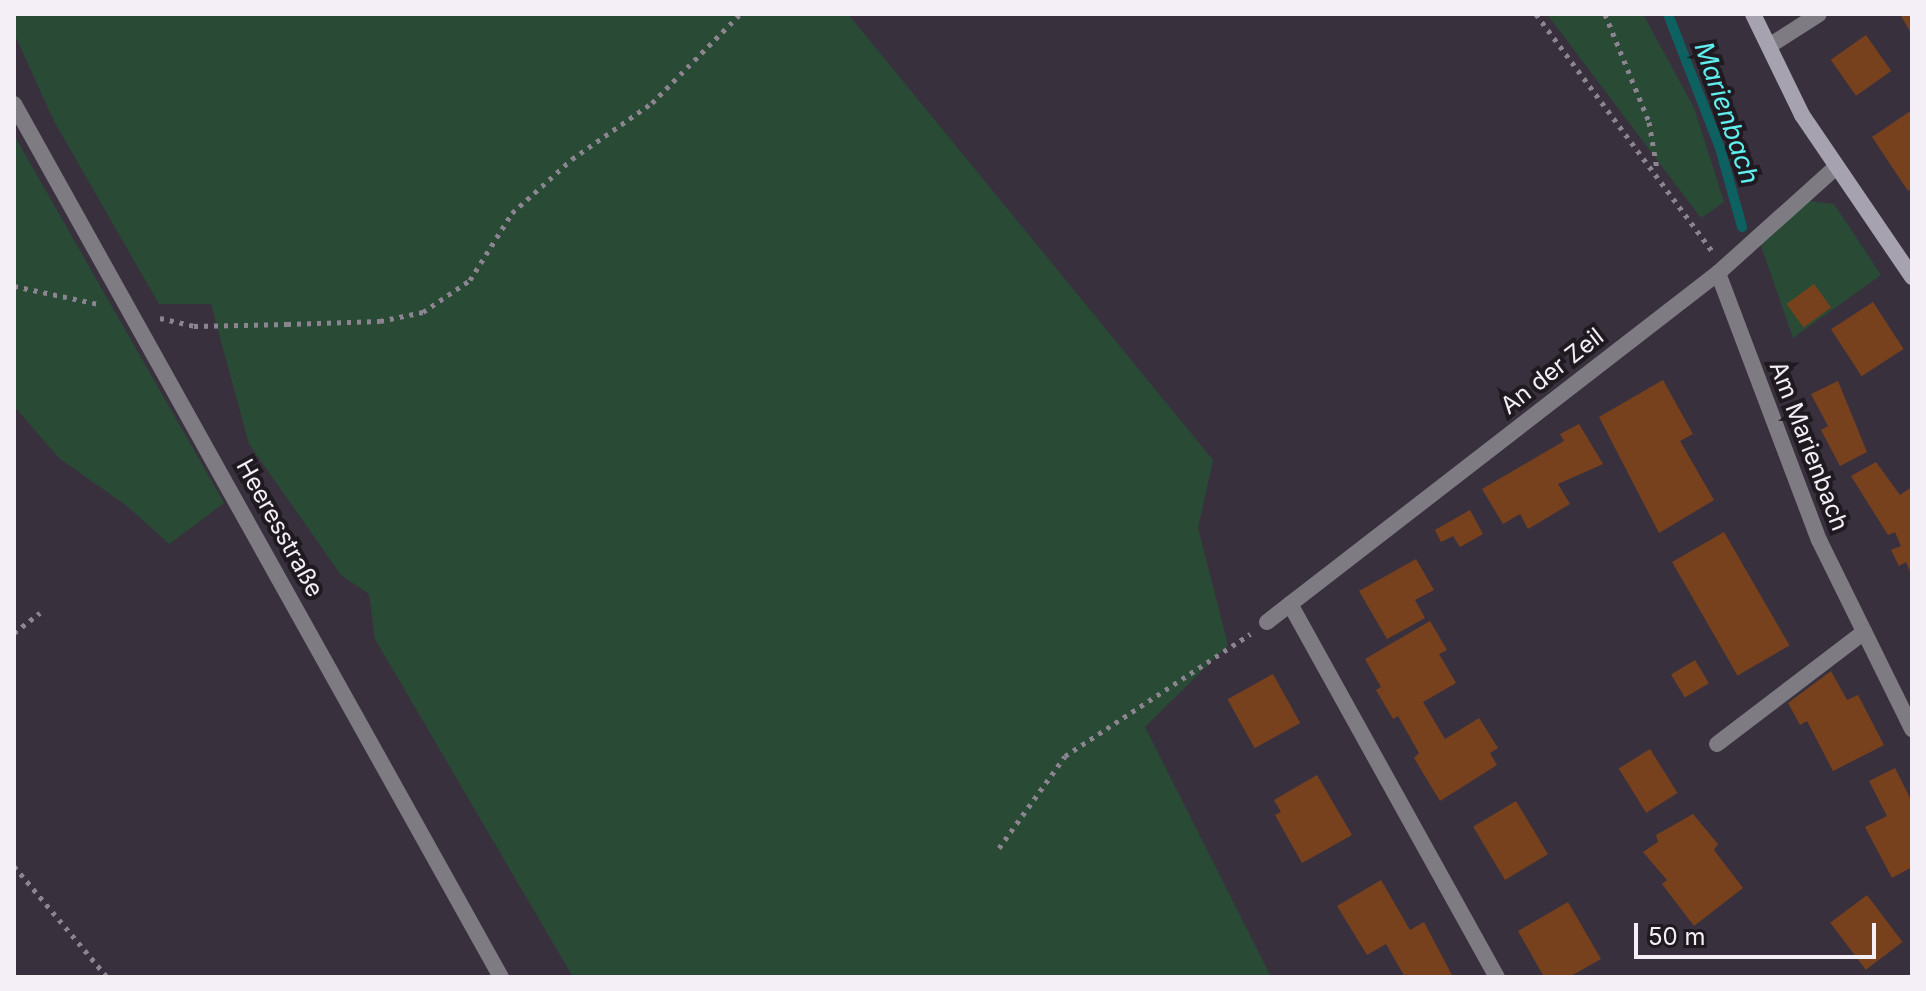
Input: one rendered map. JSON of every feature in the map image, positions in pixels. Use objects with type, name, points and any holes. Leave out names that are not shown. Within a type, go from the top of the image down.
[{"type":"street","points":[[1753,14],[1796,106],[1912,277]]},
{"type":"street","points":[[1769,46],[1819,14]]},
{"type":"street","name":"Heeresstraße","points":[[14,104],[501,977]]},
{"type":"street","name":"An der Zeil","points":[[1267,622],[1718,273],[1836,167]]},
{"type":"street","name":"Am Marienbach","points":[[1718,273],[1819,540],[1912,729]]},
{"type":"street","points":[[1290,604],[1497,977]]},
{"type":"street","points":[[1717,744],[1864,632]]},
{"type":"path","points":[[14,286],[194,326],[380,321],[423,312],[470,280],[512,213],[572,159],[652,103],[740,14]]},
{"type":"path","points":[[1536,14],[1658,174],[1713,252],[1718,273]]},
{"type":"path","points":[[1605,14],[1649,122],[1658,174]]},
{"type":"path","points":[[14,633],[40,613]]},
{"type":"path","points":[[999,848],[1065,756],[1267,622]]},
{"type":"path","points":[[14,866],[107,977]]},
{"type":"green space","points":[[14,14],[848,14],[1213,460],[1198,528],[1228,645],[1145,727],[1271,977],[573,977],[375,639],[369,594],[341,575],[249,444],[211,304],[159,304],[54,121],[14,33]]},
{"type":"green space","points":[[1547,14],[1643,14],[1694,108],[1724,202],[1701,218]]},
{"type":"green space","points":[[14,135],[224,503],[169,544],[127,506],[59,458],[14,406]]},
{"type":"green space","points":[[1808,201],[1834,204],[1881,275],[1793,338],[1759,240]]},
{"type":"building","points":[[1900,14],[1912,14],[1912,35]]},
{"type":"building","points":[[1866,35],[1891,71],[1856,96],[1831,60]]},
{"type":"building","points":[[1912,110],[1912,188],[1908,191],[1872,137]]},
{"type":"building","points":[[1814,284],[1831,307],[1804,327],[1786,304]]},
{"type":"building","points":[[1873,302],[1903,349],[1862,376],[1831,329]]},
{"type":"building","points":[[1663,380],[1693,434],[1680,441],[1714,500],[1659,533],[1599,417]]},
{"type":"building","points":[[1838,381],[1867,452],[1840,466],[1821,430],[1828,426],[1811,394]]},
{"type":"building","points":[[1579,424],[1603,464],[1558,484],[1570,504],[1528,529],[1520,514],[1503,524],[1482,489],[1564,441],[1560,434]]},
{"type":"building","points":[[1876,462],[1900,495],[1912,487],[1912,576],[1906,562],[1899,566],[1891,550],[1901,546],[1895,532],[1888,535],[1851,476]]},
{"type":"building","points":[[1470,510],[1483,534],[1460,547],[1453,536],[1441,542],[1435,530]]},
{"type":"building","points":[[1724,532],[1790,645],[1738,675],[1672,562]]},
{"type":"building","points":[[1416,559],[1434,590],[1415,600],[1425,618],[1387,639],[1359,591]]},
{"type":"building","points":[[1430,621],[1447,650],[1439,654],[1456,683],[1423,702],[1445,739],[1479,718],[1498,748],[1490,753],[1497,765],[1440,801],[1414,758],[1419,753],[1398,716],[1393,719],[1376,690],[1381,687],[1365,659]]},
{"type":"building","points":[[1695,660],[1709,683],[1685,698],[1671,674]]},
{"type":"building","points":[[1831,671],[1847,700],[1858,695],[1884,745],[1833,771],[1807,721],[1800,725],[1788,703]]},
{"type":"building","points":[[1273,674],[1300,723],[1255,748],[1228,699]]},
{"type":"building","points":[[1650,749],[1678,793],[1646,813],[1619,769]]},
{"type":"building","points":[[1895,768],[1912,802],[1912,867],[1892,878],[1865,827],[1887,816],[1869,781]]},
{"type":"building","points":[[1317,775],[1352,835],[1302,863],[1275,815],[1281,812],[1274,800]]},
{"type":"building","points":[[1516,801],[1548,854],[1505,880],[1473,827]]},
{"type":"building","points":[[1693,814],[1718,844],[1714,850],[1743,888],[1694,926],[1662,884],[1667,880],[1643,852],[1658,842],[1656,835]]},
{"type":"building","points":[[1381,880],[1410,930],[1424,922],[1453,977],[1405,977],[1386,944],[1367,955],[1337,906]]},
{"type":"building","points":[[1867,895],[1903,942],[1866,970],[1830,923]]},
{"type":"building","points":[[1568,902],[1601,959],[1569,977],[1544,977],[1518,931]]},
{"type":"waterway","name":"Marienbach","points":[[1668,14],[1720,148],[1742,227]]}]
